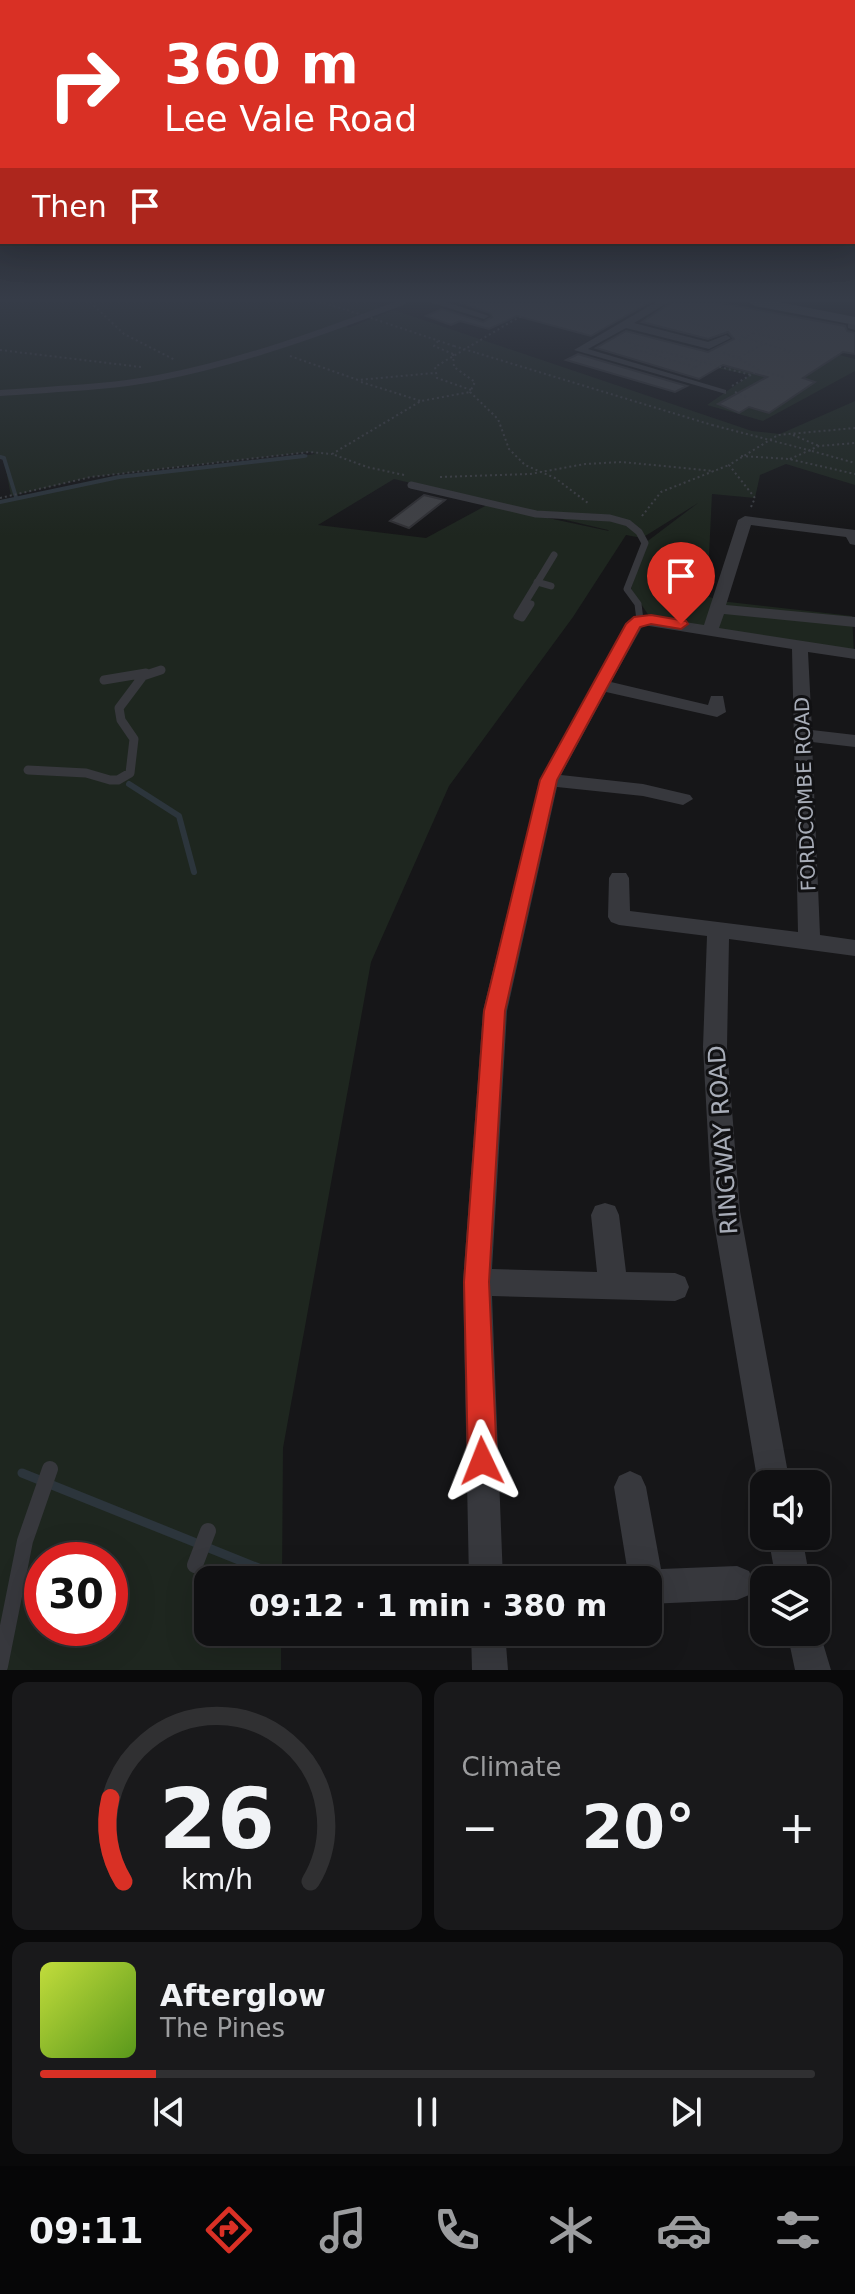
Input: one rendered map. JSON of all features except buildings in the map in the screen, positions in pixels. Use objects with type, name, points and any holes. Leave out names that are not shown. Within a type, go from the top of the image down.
[{"type":"street","points":[[681,380],[722,392]]},
{"type":"street","points":[[711,629],[745,520],[851,533],[855,541]]},
{"type":"street","points":[[718,609],[855,622]]},
{"type":"street","points":[[486,1566],[477,1282],[495,1011],[549,780],[639,612],[800,647],[855,654]]},
{"type":"street","name":"FORDCOMBE ROAD","points":[[800,647],[809,941]]},
{"type":"street","points":[[600,685],[717,712]]},
{"type":"street","points":[[803,735],[855,741]]},
{"type":"street","points":[[549,780],[643,790],[683,799]]},
{"type":"street","points":[[619,878],[619,917],[855,948]]},
{"type":"street","name":"RINGWAY ROAD","points":[[718,930],[715,1047],[726,1211],[772,1470]]},
{"type":"street","points":[[605,1215],[613,1285]]},
{"type":"street","points":[[477,1282],[675,1287]]},
{"type":"street","points":[[630,1487],[644,1566]]},
{"type":"street","points":[[662,1586],[737,1583]]},
{"type":"street","points":[[489,1646],[490,1670]]},
{"type":"street","points":[[807,1646],[813,1670]]},
{"type":"lane","points":[[0,393],[144,380]]},
{"type":"lane","points":[[411,485],[536,514],[610,518],[625,522],[639,532],[645,543],[627,589],[639,612]]},
{"type":"lane","points":[[530,607],[537,582],[552,559],[560,565]]},
{"type":"lane","points":[[537,582],[551,586]]},
{"type":"lane","points":[[104,680],[161,670]]},
{"type":"lane","points":[[28,770],[86,773],[121,785],[130,773],[134,739],[121,720],[119,708],[139,680],[149,672]]},
{"type":"lane","points":[[0,1666],[22,1544],[36,1499],[50,1469]]},
{"type":"lane","points":[[195,1565],[208,1531]]},
{"type":"path","points":[[358,380],[421,401]]},
{"type":"path","points":[[443,380],[470,391],[498,419],[509,449],[525,465],[625,522],[645,515],[661,492],[729,465],[778,435],[855,428]]},
{"type":"path","points":[[332,454],[421,401],[470,391],[475,382],[472,380]]},
{"type":"path","points":[[565,380],[712,425],[855,463]]},
{"type":"path","points":[[722,392],[743,380]]},
{"type":"path","points":[[789,433],[819,446],[855,443]]},
{"type":"path","points":[[789,459],[819,446]]},
{"type":"path","points":[[0,498],[91,477],[309,452],[332,454],[367,467],[404,475]]},
{"type":"path","points":[[740,456],[789,459],[855,474]]},
{"type":"path","points":[[429,477],[540,472],[585,464],[622,462],[714,471]]},
{"type":"path","points":[[729,465],[755,498]]},
{"type":"shaded area","points":[[0,380],[601,380],[752,431],[780,434],[855,401],[855,485],[786,464],[760,475],[755,498],[712,494],[707,596],[720,601],[852,616],[854,654],[651,619],[631,589],[645,543],[698,503],[642,538],[626,535],[573,617],[449,786],[371,962],[283,1448],[282,1566],[194,1566],[194,1646],[281,1646],[281,1670],[0,1670],[0,501],[119,477],[316,454],[309,452],[91,477],[11,496],[4,459],[0,457]],"holes":[[[394,479],[609,531],[487,505],[426,538],[318,525]]]},
{"type":"shaded area","points":[[743,380],[839,380],[763,421],[707,405]]},
{"type":"waterway","points":[[289,458],[304,456]]},
{"type":"waterway","points":[[289,458],[306,456]]},
{"type":"waterway","points":[[0,457],[4,458],[16,497]]},
{"type":"waterway","points":[[0,502],[119,477],[289,458]]},
{"type":"waterway","points":[[129,784],[179,816],[194,872]]},
{"type":"waterway","points":[[22,1473],[254,1566]]},
{"type":"route","points":[[482,1461],[477,1282],[495,1011],[549,780],[634,624],[651,619],[681,624]]}]
